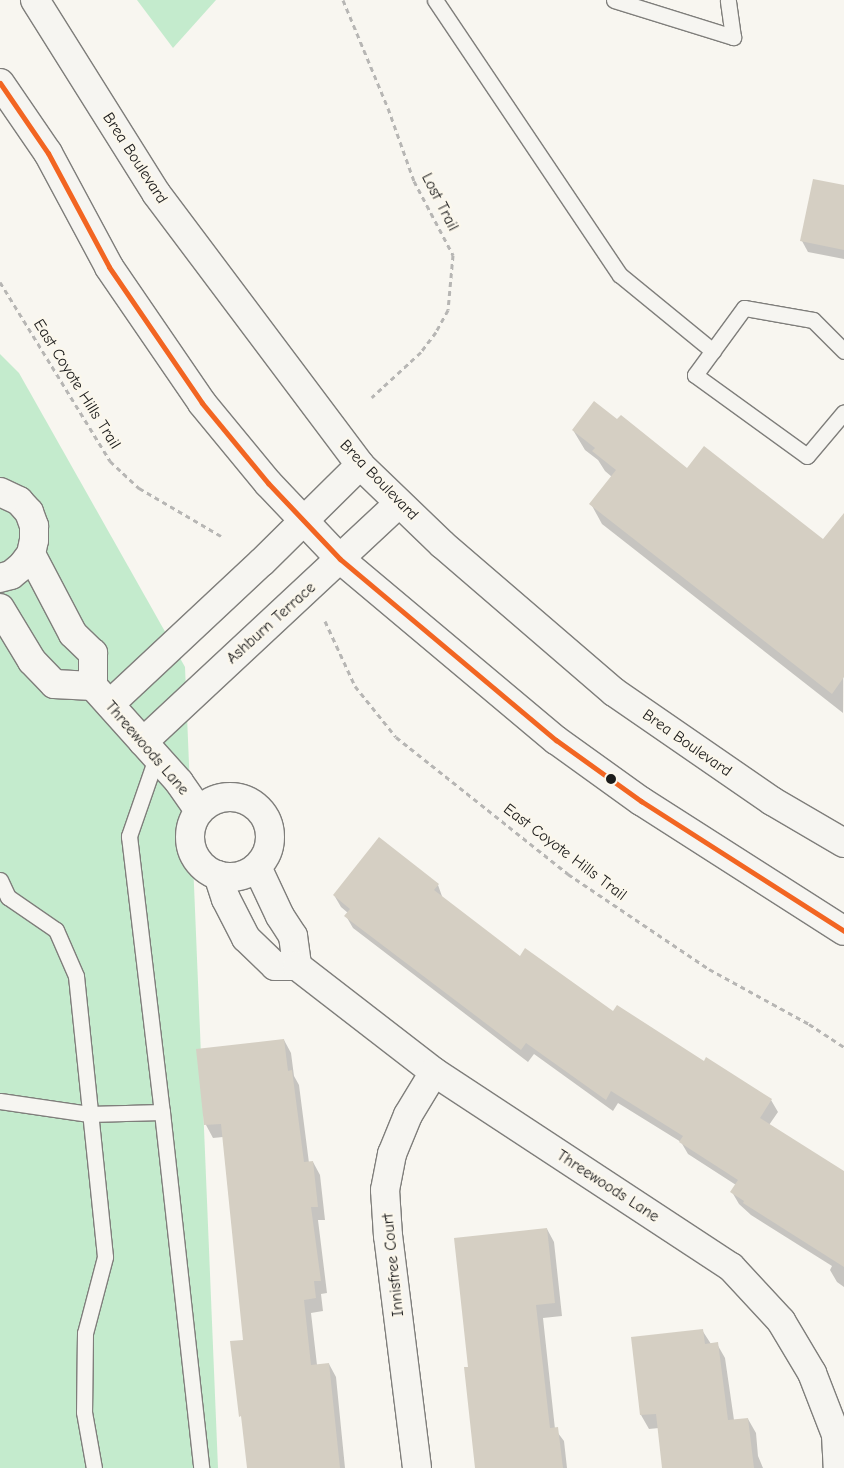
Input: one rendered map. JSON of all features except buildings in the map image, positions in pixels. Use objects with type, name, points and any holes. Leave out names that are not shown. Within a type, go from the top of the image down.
[{"type":"street","name":"Brea Boulevard","points":[[35,0],[156,193],[360,465],[442,544],[614,692],[772,801],[844,843]]},
{"type":"street","points":[[0,84],[48,153],[109,267],[202,403],[268,483],[340,559],[556,740],[641,800],[844,931]]},
{"type":"street","points":[[101,695],[304,521],[360,465]]},
{"type":"street","points":[[0,578],[16,570],[31,554],[34,540],[34,526],[29,512],[19,501],[2,488]]},
{"type":"street","name":"Ashburn Terrace","points":[[150,750],[340,559],[399,503]]},
{"type":"street","points":[[31,554],[73,634],[93,653],[101,695]]},
{"type":"street","points":[[0,608],[32,661],[54,684],[101,695]]},
{"type":"street","name":"Threewoods Lane","points":[[101,695],[179,782],[200,811]]},
{"type":"street","points":[[233,796],[246,800],[265,817],[270,830],[270,843],[265,856],[257,867],[245,874],[232,877],[218,876],[206,869],[197,859],[192,847],[190,831],[200,811],[209,802],[233,796]]},
{"type":"street","points":[[218,876],[226,899],[246,938],[275,966],[297,966],[293,936],[280,916],[257,867]]},
{"type":"street","name":"Threewoods Lane","points":[[297,966],[434,1072],[731,1267],[780,1321],[812,1373],[840,1435],[838,1468]]},
{"type":"street","name":"Innisfree Court","points":[[417,1468],[388,1236],[385,1190],[392,1154],[408,1115],[434,1072]]},
{"type":"lane","points":[[435,0],[620,275],[713,352]]},
{"type":"lane","points":[[614,0],[732,37],[728,0]]},
{"type":"lane","points":[[843,347],[813,320],[744,308],[696,374],[807,456],[844,412]]},
{"type":"lane","points":[[150,750],[129,836],[202,1468]]},
{"type":"lane","points":[[0,880],[8,897],[56,930],[76,976],[104,1257],[85,1332],[84,1412],[94,1468]]},
{"type":"lane","points":[[0,1101],[90,1114],[162,1112]]},
{"type":"path","name":"Lost Trail","points":[[343,0],[388,108],[414,181],[453,254],[448,310],[421,352],[372,396]]},
{"type":"path","name":"East Coyote Hills Trail","points":[[0,282],[110,461],[139,488],[221,536]]},
{"type":"path","name":"East Coyote Hills Trail","points":[[325,621],[355,686],[396,737],[568,874],[709,969],[809,1024],[844,1047]]},
{"type":"green space","points":[[137,0],[216,0],[173,48]]},
{"type":"green space","points":[[0,354],[19,373],[185,667],[218,1468],[0,1468]]},
{"type":"transit line","points":[[0,83],[48,153],[109,267],[202,403],[268,483],[340,559],[556,740],[641,801],[844,931]]}]
